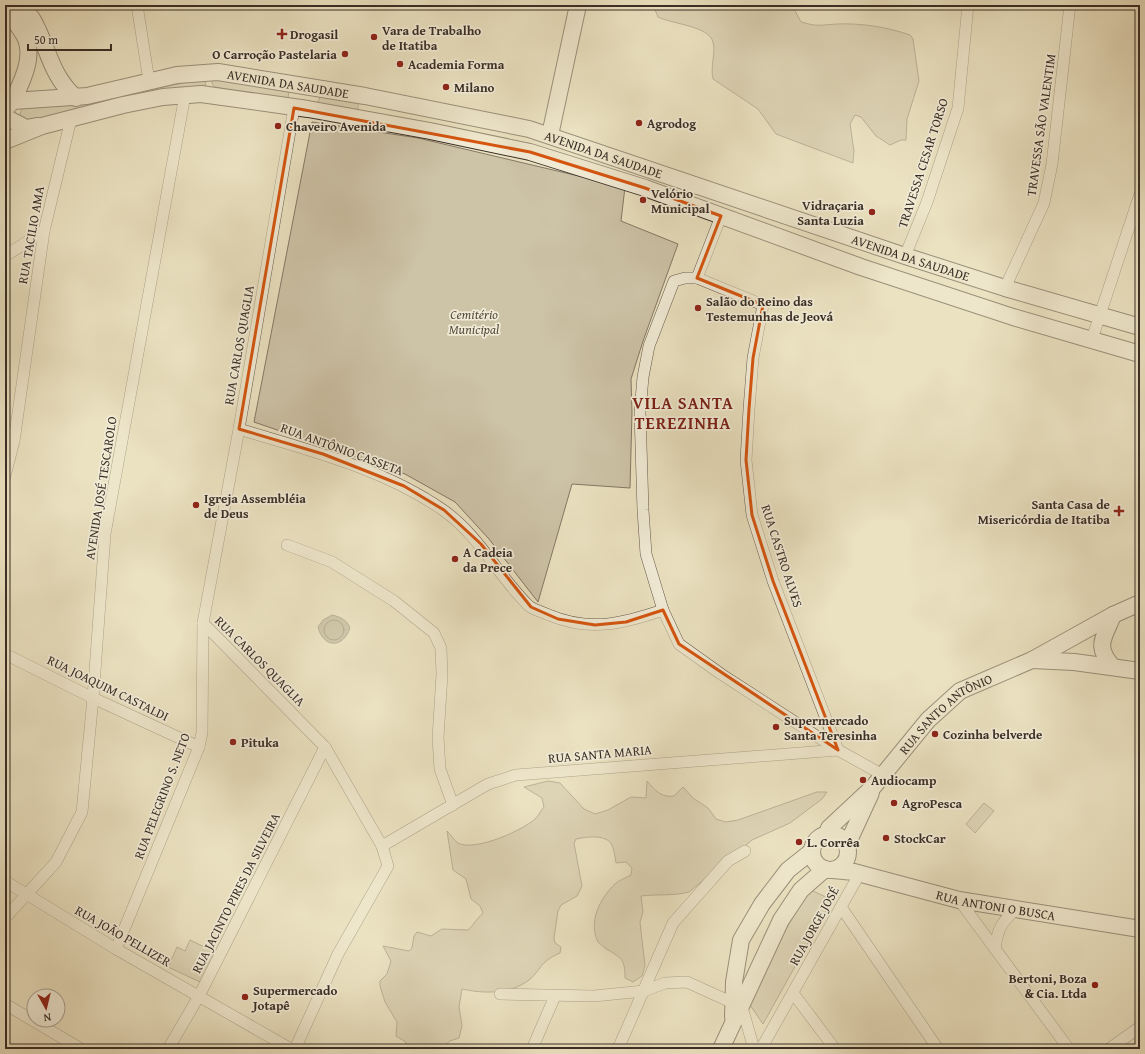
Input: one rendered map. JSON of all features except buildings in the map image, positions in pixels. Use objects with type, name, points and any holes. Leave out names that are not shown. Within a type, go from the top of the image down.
[{"type":"main road","points":[[21,5],[34,21],[49,59],[64,87],[76,98]]},
{"type":"main road","points":[[550,135],[578,5]]},
{"type":"main road","points":[[5,8],[26,40],[28,54],[23,78],[8,104]]},
{"type":"main road","name":"AVENIDA DA SAUDADE","points":[[8,104],[76,98],[177,75],[218,72],[406,104],[529,129],[550,135],[905,256],[1005,288],[1140,327]]},
{"type":"main road","points":[[294,108],[298,98],[312,87]]},
{"type":"main road","name":"AVENIDA DA SAUDADE","points":[[42,126],[142,101],[184,95],[216,95],[361,118],[530,152],[645,188],[841,260],[1013,317],[1140,354]]},
{"type":"main road","points":[[361,118],[366,111],[367,103],[365,96]]},
{"type":"main road","points":[[399,125],[398,116],[400,110],[406,104]]},
{"type":"main road","points":[[5,117],[26,128],[42,126]]},
{"type":"main road","points":[[5,141],[42,126]]},
{"type":"main road","points":[[841,260],[850,237]]},
{"type":"main road","name":"RUA SANTO ANTÔNIO","points":[[738,1005],[734,982],[741,940],[762,904],[788,870],[812,851],[814,843],[820,837],[827,834],[829,828],[879,781],[928,720],[960,691],[1032,660],[1113,615],[1140,603]]},
{"type":"main road","points":[[1113,615],[1102,641],[1104,656],[1113,667]]},
{"type":"main road","points":[[1032,660],[1074,662],[1140,672]]},
{"type":"main road","name":"RUA SANTO ANTÔNIO","points":[[721,1049],[738,1005],[781,920],[801,890],[829,870],[841,867],[846,861],[848,849],[879,781]]},
{"type":"main road","points":[[827,834],[835,834],[843,838],[857,873]]},
{"type":"main road","points":[[812,851],[813,859],[818,865],[829,870]]},
{"type":"main road","name":"RUA ANTONI O BUSCA","points":[[829,870],[857,873],[959,900],[1140,929]]},
{"type":"street","points":[[137,5],[149,81]]},
{"type":"street","name":"TRAVESSA CESAR TORSO","points":[[905,256],[927,202],[958,108],[968,5]]},
{"type":"street","name":"TRAVESSA SÃO VALENTIM","points":[[1005,288],[1044,203],[1052,164],[1070,5]]},
{"type":"street","name":"AVENIDA JOSÉ TESCAROLO","points":[[5,918],[56,862],[82,812],[93,698],[105,534],[184,95]]},
{"type":"street","name":"RUA CARLOS QUAGLIA","points":[[294,108],[239,429],[203,623],[325,747],[382,846],[388,866],[338,954],[295,1049]]},
{"type":"street","name":"RUA TACILIO AMA","points":[[5,476],[14,441],[44,231],[71,119]]},
{"type":"street","points":[[1092,339],[1140,194]]},
{"type":"street","points":[[721,216],[697,278],[685,278],[674,282],[649,346],[643,377],[640,412],[646,554],[663,610],[679,644],[721,674],[838,750],[879,781]]},
{"type":"street","points":[[5,256],[44,231]]},
{"type":"street","name":"RUA CASTRO ALVES","points":[[697,278],[763,305],[752,358],[746,460],[752,515],[773,581],[838,750]]},
{"type":"street","name":"RUA ANTÔNIO CASSETA","points":[[239,429],[323,454],[404,486],[444,510],[481,544],[502,573],[531,607],[558,618],[595,625],[626,622],[663,610]]},
{"type":"street","points":[[287,545],[332,562],[394,601],[434,633],[442,648],[438,738],[440,769],[453,804]]},
{"type":"street","name":"RUA PELEGRINO S. NETO","points":[[116,949],[199,747],[202,734],[203,623]]},
{"type":"street","name":"RUA JOAQUIM CASTALDI","points":[[5,654],[93,698],[199,747]]},
{"type":"street","name":"RUA JACINTO PIRES DA SILVEIRA","points":[[168,1049],[199,996],[325,747]]},
{"type":"street","name":"RUA SANTA MARIA","points":[[382,846],[488,784],[516,775],[838,750]]},
{"type":"street","points":[[618,1049],[673,922],[728,860],[744,851]]},
{"type":"street","name":"RUA JORGE JOSÉ","points":[[762,1049],[841,907],[857,873]]},
{"type":"street","name":"RUA JOÃO PELLIZER","points":[[5,881],[25,895],[116,949],[291,1049]]},
{"type":"street","points":[[959,900],[1068,1049]]},
{"type":"street","points":[[841,907],[938,1049]]},
{"type":"street","points":[[995,948],[998,933],[1003,921],[1016,909]]},
{"type":"street","points":[[500,994],[594,996],[644,991],[665,983],[688,982],[738,1005],[754,1049]]},
{"type":"street","points":[[793,993],[835,1049]]},
{"type":"street","points":[[532,1049],[555,996]]},
{"type":"street","points":[[5,1004],[81,1049]]},
{"type":"street","points":[[1108,1049],[1140,1027]]},
{"type":"highlighted area","points":[[294,108],[530,152],[645,188],[721,216],[697,278],[763,305],[753,358],[746,460],[752,515],[773,581],[838,750],[679,644],[663,610],[626,622],[595,625],[558,619],[531,607],[481,544],[444,510],[404,486],[323,454],[239,429]]},
{"type":"green space","points":[[653,5],[792,5],[801,22],[807,24],[865,25],[910,35],[913,39],[919,81],[907,119],[906,140],[901,140],[890,145],[876,136],[861,117],[855,115],[850,124],[854,151],[853,163],[776,134],[758,109],[713,79],[712,69],[714,46],[710,37],[705,32],[698,29],[658,17]]},
{"type":"green space","points":[[213,79],[289,92],[288,98],[282,100],[215,87],[212,84]]},
{"type":"green space","points":[[197,80],[205,81],[206,85],[167,90],[32,122],[21,118],[20,116],[22,109],[25,106],[154,89]]},
{"type":"green space","points":[[321,95],[358,102],[358,109],[356,111],[317,104]]},
{"type":"green space","name":"Cemitério Municipal","points":[[312,122],[418,138],[625,187],[621,221],[678,244],[631,379],[632,412],[630,488],[572,484],[538,602],[489,539],[455,502],[405,474],[254,422]]},
{"type":"green space","points":[[548,781],[560,783],[584,809],[595,814],[608,810],[631,797],[646,798],[647,781],[665,796],[674,796],[683,787],[693,798],[708,808],[716,819],[726,822],[738,820],[817,792],[827,792],[822,799],[790,823],[752,840],[689,892],[641,896],[643,912],[640,922],[645,966],[642,976],[633,982],[625,978],[624,966],[621,959],[598,942],[594,926],[600,903],[617,883],[631,875],[632,868],[626,862],[616,863],[613,847],[608,840],[599,837],[576,839],[574,843],[582,886],[577,896],[561,905],[558,911],[554,938],[555,943],[561,947],[560,953],[546,961],[529,980],[514,988],[497,992],[479,992],[462,989],[459,1007],[462,1026],[459,1038],[450,1041],[441,1049],[406,1049],[406,1042],[396,1036],[397,1022],[385,1002],[380,986],[380,981],[387,974],[391,961],[383,946],[409,951],[412,948],[414,936],[417,932],[431,936],[442,929],[468,930],[470,928],[483,913],[480,906],[471,899],[466,879],[453,870],[447,831],[458,843],[466,845],[476,845],[511,834],[530,823],[537,817],[544,807],[542,798],[524,787]]},
{"type":"green space","points":[[984,803],[994,811],[975,833],[966,824]]},
{"type":"green space","points":[[809,889],[832,900],[763,1024],[750,1005],[773,952]]},
{"type":"green space","points":[[190,940],[215,952],[200,982],[168,967],[177,947],[185,951]]},
{"type":"water","points":[[332,615],[343,619],[350,628],[343,640],[333,643],[324,639],[318,627],[323,620]]},
{"type":"place","name":"Drogasil","points":[[282,34]]},
{"type":"place","name":"Vara de Trabalho de Itatiba","points":[[374,37]]},
{"type":"place","name":"O Carroção Pastelaria","points":[[345,54]]},
{"type":"place","name":"Academia Forma","points":[[400,64]]},
{"type":"place","name":"Milano","points":[[446,87]]},
{"type":"place","name":"Agrodog","points":[[639,123]]},
{"type":"place","name":"Chaveiro Avenida","points":[[278,126]]},
{"type":"place","name":"Velório Municipal","points":[[643,200]]},
{"type":"place","name":"Vidraçaria Santa Luzia","points":[[872,212]]},
{"type":"place","name":"Salão do Reino das Testemunhas de Jeová","points":[[698,308]]},
{"type":"place","name":"Igreja Assembléia de Deus","points":[[196,505]]},
{"type":"place","name":"Santa Casa de Misericórdia de Itatiba","points":[[1119,511]]},
{"type":"place","name":"A Cadeia da Prece","points":[[455,559]]},
{"type":"place","name":"Supermercado Santa Teresinha","points":[[776,727]]},
{"type":"place","name":"Cozinha belverde","points":[[935,734]]},
{"type":"place","name":"Pituka","points":[[233,742]]},
{"type":"place","name":"Audiocamp","points":[[863,780]]},
{"type":"place","name":"AgroPesca","points":[[894,803]]},
{"type":"place","name":"StockCar","points":[[886,838]]},
{"type":"place","name":"L. Corrêa","points":[[799,842]]},
{"type":"place","name":"Bertoni, Boza & Cia. Ltda","points":[[1095,985]]},
{"type":"place","name":"Supermercado Jotapê","points":[[245,997]]},
{"type":"district","name":"VILA SANTA TEREZINHA","points":[[683,412]]}]
